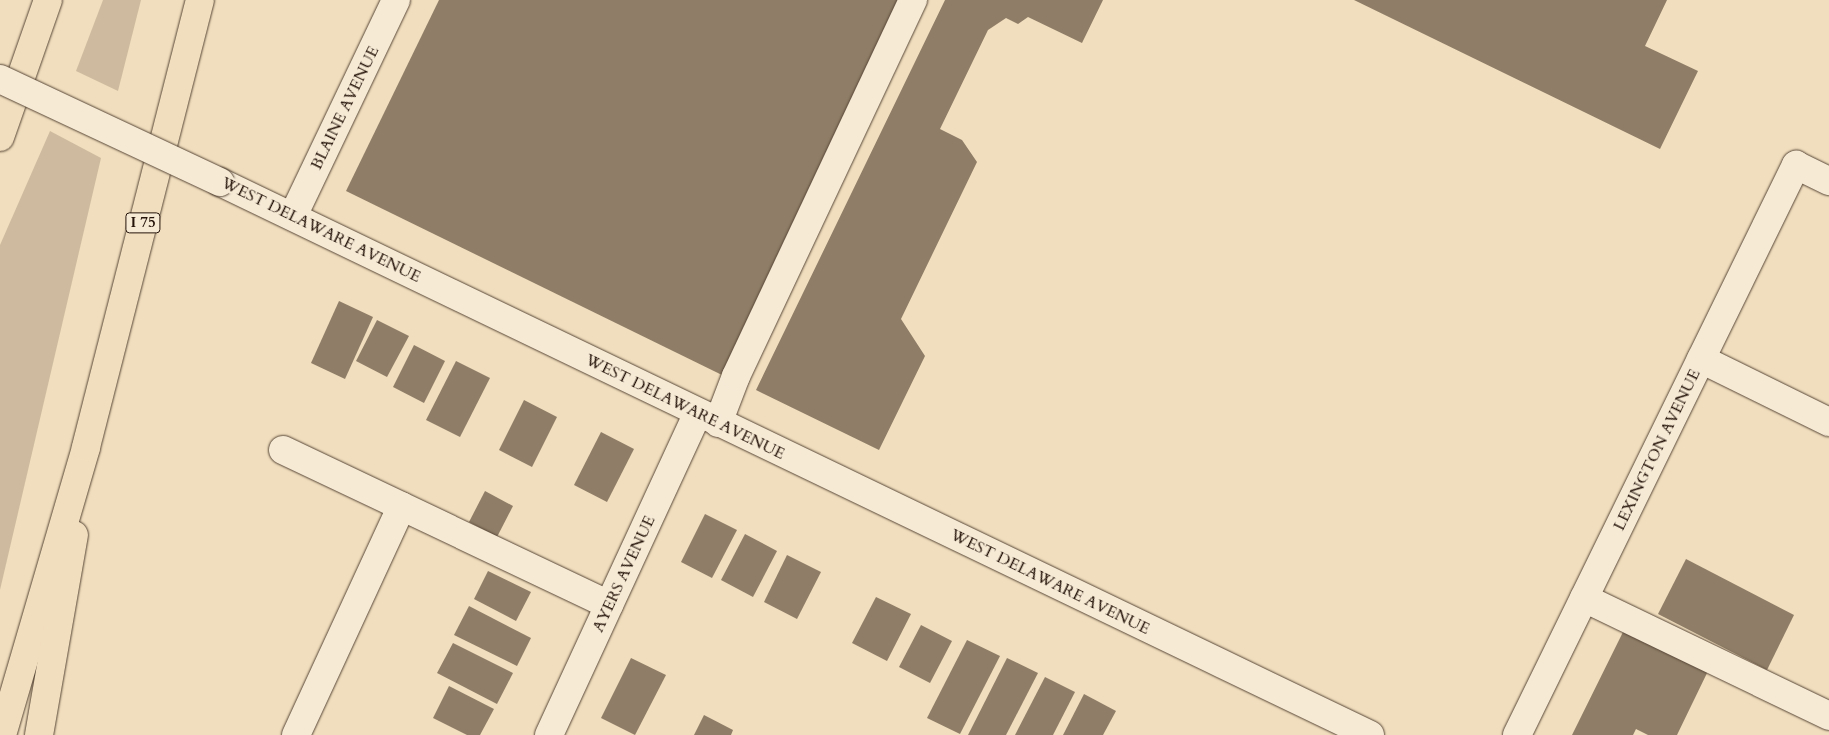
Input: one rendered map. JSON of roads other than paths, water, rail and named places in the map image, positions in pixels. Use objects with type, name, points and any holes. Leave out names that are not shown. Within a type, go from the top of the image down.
[{"type":"highway","points":[[0,137],[48,0]]},
{"type":"highway","name":"I 75","points":[[2,735],[86,447],[200,0]]},
{"type":"highway","points":[[39,735],[67,583],[86,447]]},
{"type":"street","name":"BLAINE AVENUE","points":[[293,216],[396,0]]},
{"type":"street","name":"AYERS AVENUE","points":[[549,735],[609,605],[708,418],[736,376],[913,0]]},
{"type":"street","name":"WEST DELAWARE AVENUE","points":[[0,79],[293,216],[708,418],[1370,735]]},
{"type":"street","name":"LEXINGTON AVENUE","points":[[1517,735],[1796,165],[1829,181]]},
{"type":"street","points":[[1701,359],[1829,422]]},
{"type":"street","points":[[283,450],[609,605]]},
{"type":"street","points":[[296,735],[402,506]]},
{"type":"street","points":[[1584,598],[1829,716]]}]
